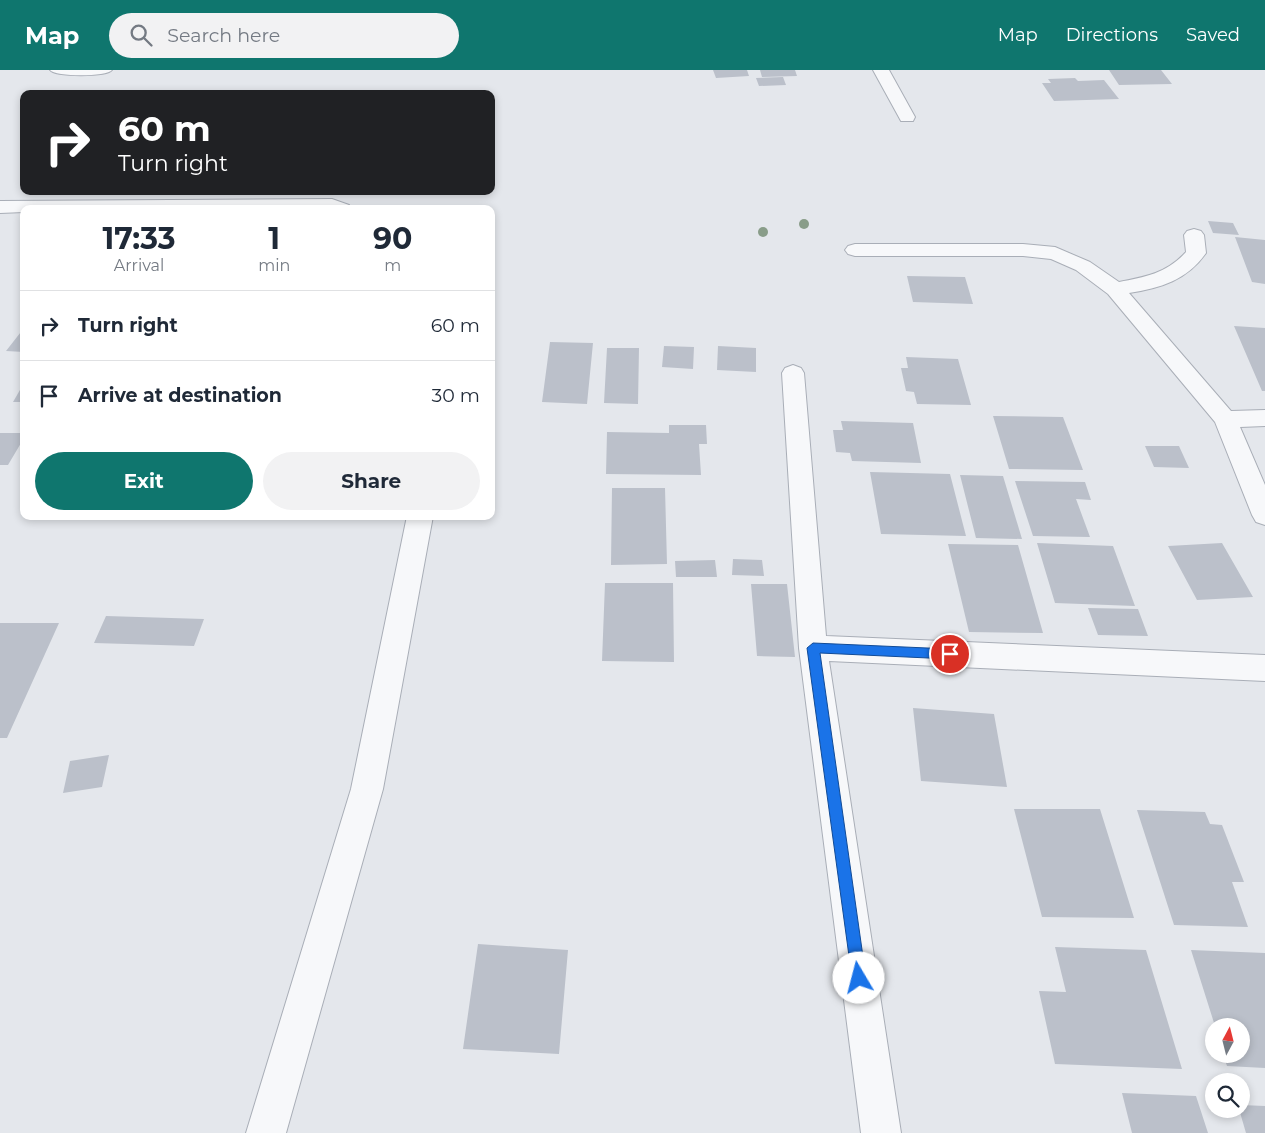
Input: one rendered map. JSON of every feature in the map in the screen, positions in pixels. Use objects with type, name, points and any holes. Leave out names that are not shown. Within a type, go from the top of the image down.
[{"type":"street","points":[[58,70],[104,70]]},
{"type":"street","points":[[881,70],[907,117]]},
{"type":"street","points":[[221,205],[334,205]]},
{"type":"street","points":[[0,207],[20,207]]},
{"type":"street","points":[[1115,289],[1179,273],[1196,253],[1194,235]]},
{"type":"street","points":[[855,250],[1023,250],[1055,253],[1083,266],[1115,289],[1225,419],[1265,515]]},
{"type":"street","points":[[793,372],[813,648],[881,1133]]},
{"type":"street","points":[[1225,419],[1265,418]]},
{"type":"street","points":[[266,1133],[368,789],[419,520]]},
{"type":"street","points":[[813,648],[1265,668]]},
{"type":"building","points":[[713,70],[747,70],[749,76],[716,78]]},
{"type":"building","points":[[760,70],[795,70],[797,76],[762,77]]},
{"type":"building","points":[[1109,70],[1161,70],[1172,84],[1119,85]]},
{"type":"building","points":[[783,77],[786,85],[759,86],[756,78]]},
{"type":"building","points":[[1075,78],[1078,81],[1104,80],[1119,99],[1054,101],[1042,83],[1051,83],[1048,79]]},
{"type":"building","points":[[1208,221],[1233,223],[1239,235],[1213,233]]},
{"type":"building","points":[[1235,237],[1265,240],[1265,284],[1252,282]]},
{"type":"building","points":[[907,276],[965,277],[973,304],[913,302]]},
{"type":"building","points":[[1234,326],[1265,328],[1265,391],[1262,391]]},
{"type":"building","points":[[20,333],[20,352],[6,351]]},
{"type":"building","points":[[550,342],[593,343],[587,404],[542,402]]},
{"type":"building","points":[[664,346],[694,347],[693,369],[662,367]]},
{"type":"building","points":[[718,346],[756,348],[756,372],[717,370]]},
{"type":"building","points":[[607,348],[639,348],[638,404],[604,403]]},
{"type":"building","points":[[906,357],[958,359],[971,405],[917,404],[914,392],[906,391],[901,368],[908,368]]},
{"type":"building","points":[[20,390],[20,402],[13,402]]},
{"type":"building","points":[[993,416],[1063,417],[1083,470],[1009,469]]},
{"type":"building","points":[[841,421],[913,423],[921,463],[852,461],[850,453],[836,452],[833,430],[843,430]]},
{"type":"building","points":[[669,425],[706,425],[707,444],[699,444],[701,475],[606,474],[607,432],[669,433]]},
{"type":"building","points":[[0,433],[20,433],[20,445],[8,465],[0,465]]},
{"type":"building","points":[[1145,446],[1179,446],[1189,468],[1154,467]]},
{"type":"building","points":[[870,472],[950,474],[966,536],[881,534]]},
{"type":"building","points":[[960,475],[1003,476],[1022,539],[976,538]]},
{"type":"building","points":[[1015,481],[1085,482],[1091,500],[1076,499],[1090,537],[1033,536]]},
{"type":"building","points":[[612,488],[665,488],[667,564],[611,565]]},
{"type":"building","points":[[1037,543],[1113,546],[1135,606],[1055,603]]},
{"type":"building","points":[[1222,543],[1253,597],[1197,600],[1168,546]]},
{"type":"building","points":[[948,544],[1018,545],[1043,633],[969,632]]},
{"type":"building","points":[[733,559],[762,560],[764,576],[732,575]]},
{"type":"building","points":[[715,560],[717,577],[676,577],[675,561]]},
{"type":"building","points":[[605,583],[673,583],[674,662],[602,661]]},
{"type":"building","points":[[751,584],[787,584],[795,657],[757,656]]},
{"type":"building","points":[[1088,608],[1138,609],[1148,636],[1098,635]]},
{"type":"building","points":[[106,616],[204,619],[194,646],[94,643]]},
{"type":"building","points":[[0,623],[59,623],[7,738],[0,738]]},
{"type":"building","points":[[913,708],[994,714],[1007,787],[921,781]]},
{"type":"building","points":[[109,755],[102,787],[63,793],[70,761]]},
{"type":"building","points":[[1014,809],[1100,809],[1134,918],[1042,917]]},
{"type":"building","points":[[1137,810],[1205,812],[1210,824],[1222,825],[1244,882],[1232,882],[1248,927],[1174,925]]},
{"type":"building","points":[[478,944],[568,950],[559,1054],[463,1049]]},
{"type":"building","points":[[1055,947],[1146,950],[1182,1069],[1055,1064],[1039,991],[1066,992]]},
{"type":"building","points":[[1191,950],[1265,953],[1265,1068],[1227,1066],[1226,1063],[1250,1063],[1250,1018],[1212,1018]]},
{"type":"building","points":[[1122,1093],[1196,1096],[1208,1133],[1132,1133]]},
{"type":"building","points":[[1250,1105],[1265,1106],[1265,1133],[1246,1133],[1242,1118],[1250,1118]]},
{"type":"route","points":[[859,978],[813,648],[950,654]]}]
